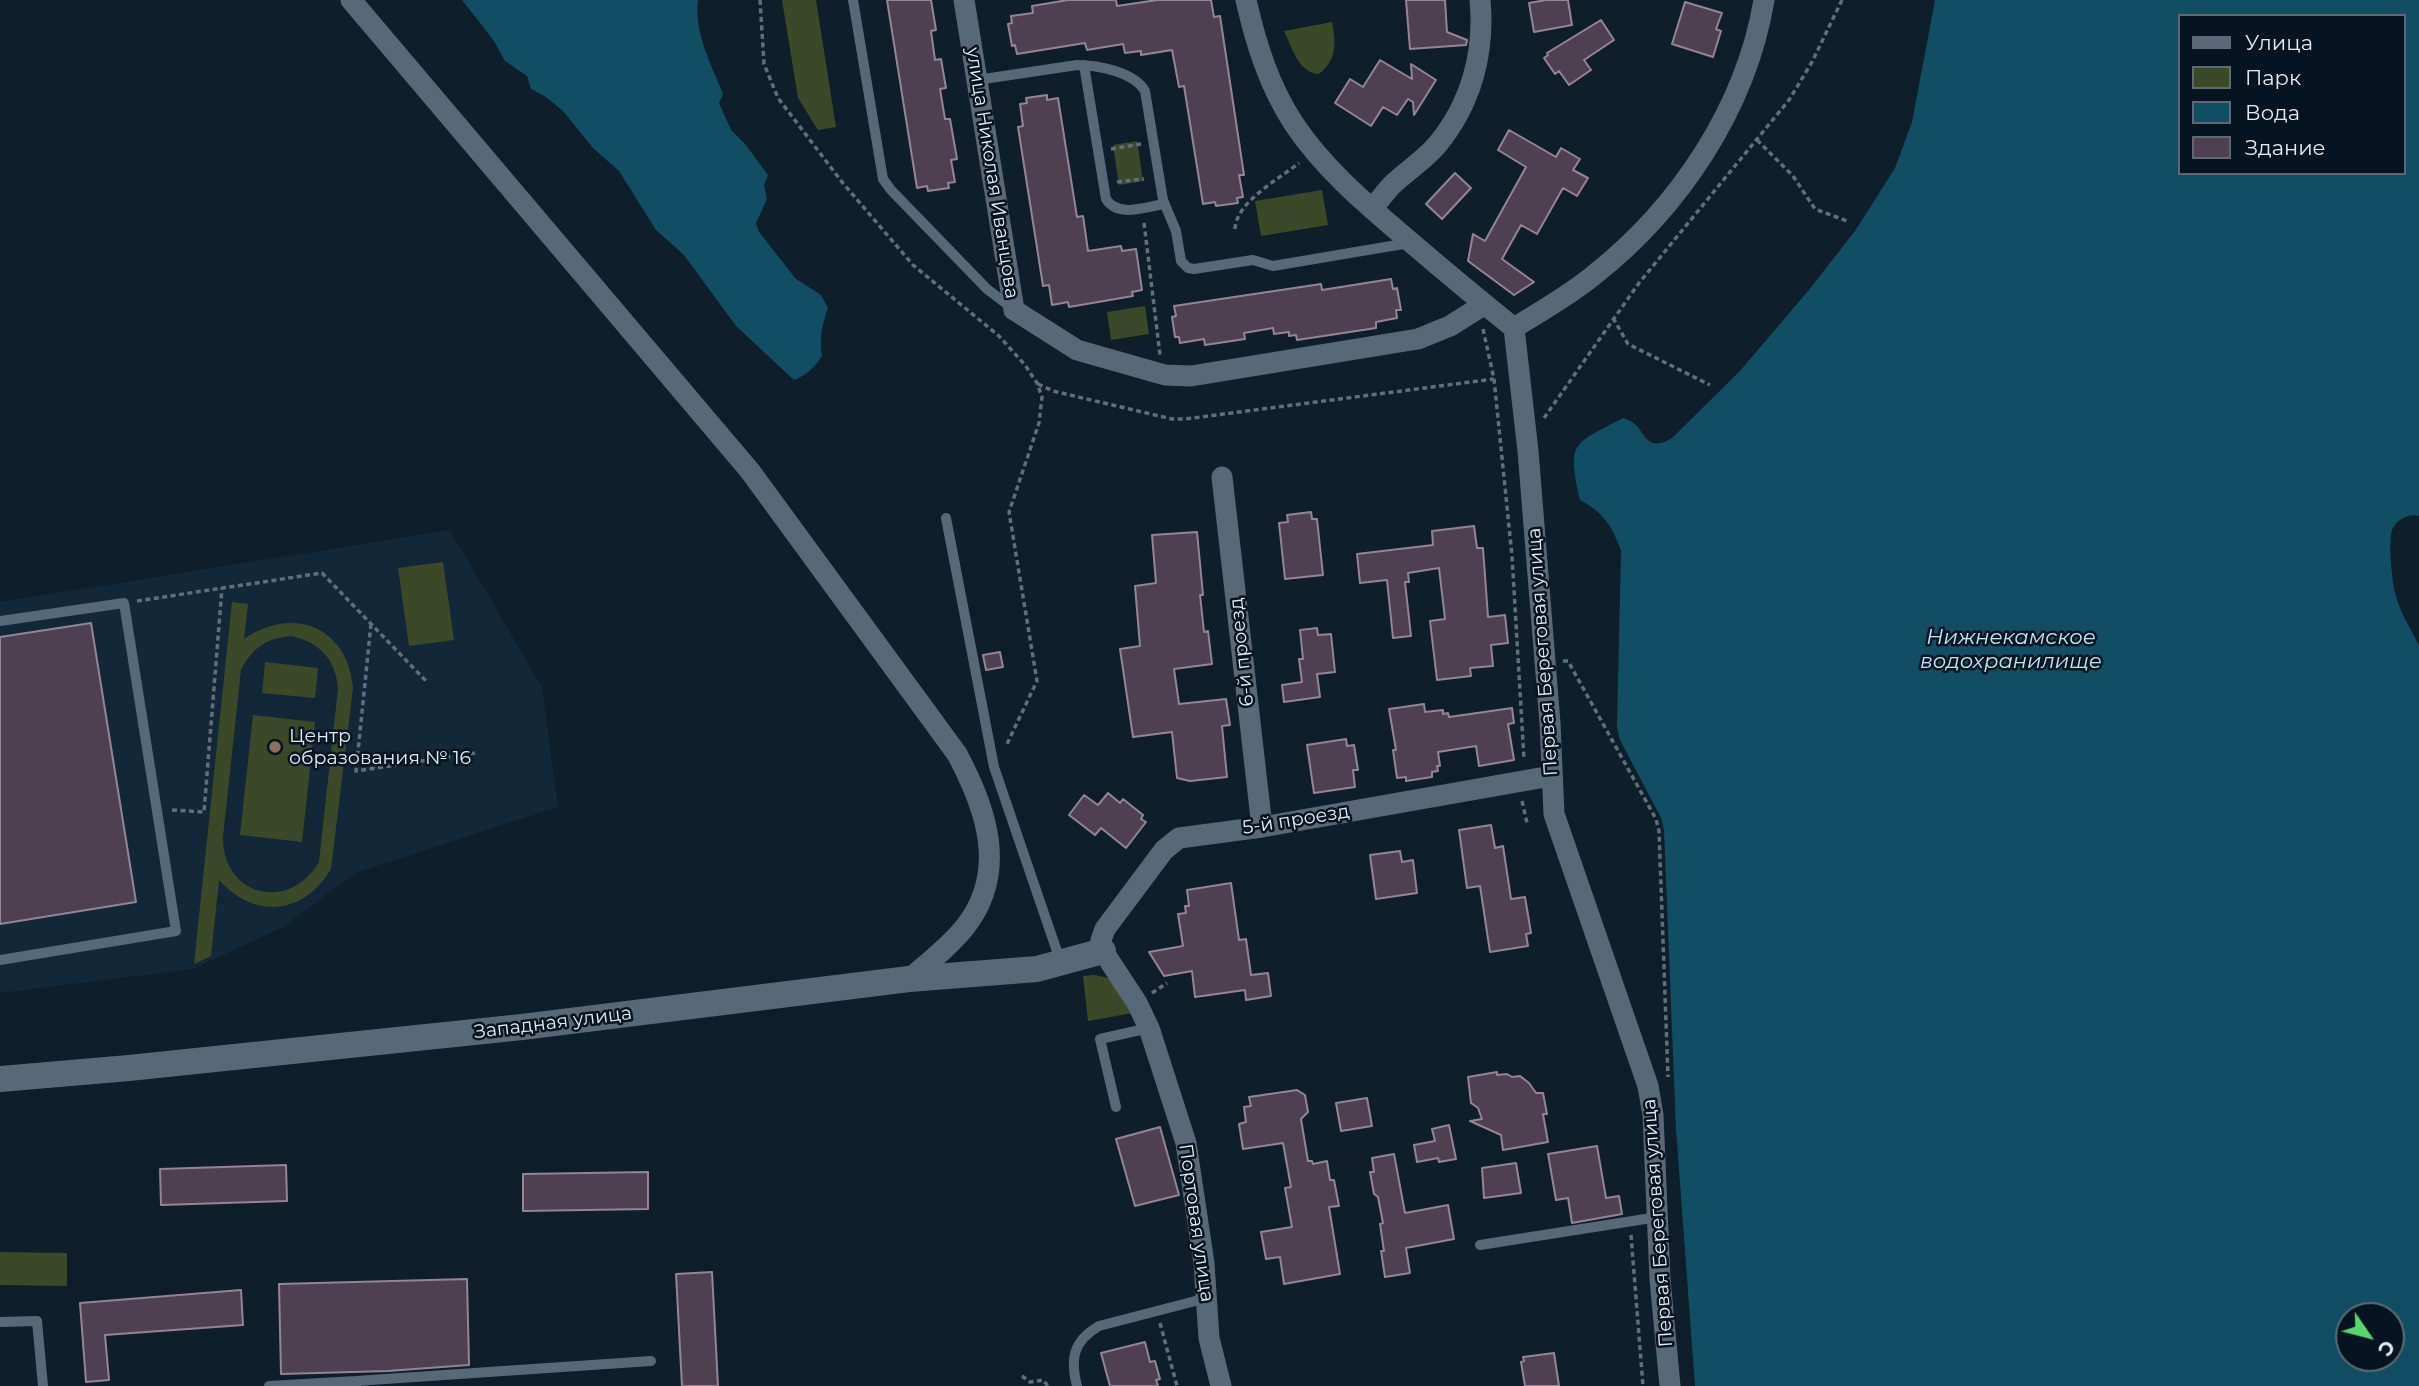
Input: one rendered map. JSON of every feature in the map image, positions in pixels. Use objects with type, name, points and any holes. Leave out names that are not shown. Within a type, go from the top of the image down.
[{"type":"street","points":[[351,0],[750,471],[957,754],[974,786],[982,810],[989,842],[990,869],[984,895],[966,925],[946,949],[909,978]]},
{"type":"street","name":"улица Николая Иванцова","points":[[964,0],[1014,310],[1074,349],[1162,374],[1191,376],[1408,341],[1438,332],[1480,308]]},
{"type":"street","points":[[1246,0],[1268,76],[1293,123],[1314,151],[1372,209],[1480,308],[1514,328],[1595,275],[1634,241],[1674,196],[1703,156],[1722,121],[1745,70],[1764,0]]},
{"type":"street","points":[[1372,209],[1390,187],[1436,146],[1458,114],[1475,78],[1481,41],[1480,0]]},
{"type":"street","name":"Первая Береговая улица","points":[[1514,328],[1528,451],[1555,814],[1648,1086],[1653,1115],[1670,1386]]},
{"type":"street","name":"6-й проезд","points":[[1222,477],[1262,827]]},
{"type":"street","name":"5-й проезд","points":[[1103,951],[1101,940],[1105,929],[1164,850],[1179,838],[1262,827],[1551,776]]},
{"type":"street","name":"Западная улица","points":[[0,1079],[129,1069],[509,1029],[909,978],[1037,969],[1103,951]]},
{"type":"street","name":"Портовая улица","points":[[1103,951],[1137,1003],[1149,1028],[1186,1143],[1204,1263],[1209,1338],[1221,1386]]},
{"type":"lane","points":[[853,0],[883,178],[891,190],[987,289],[1014,310]]},
{"type":"lane","points":[[1084,65],[1106,199],[1118,210],[1164,204]]},
{"type":"lane","points":[[977,80],[1084,65],[1131,77],[1143,86],[1164,204],[1175,231],[1181,261],[1188,268],[1253,260],[1273,266],[1412,243]]},
{"type":"lane","points":[[946,518],[994,767],[1061,963]]},
{"type":"lane","points":[[0,621],[124,603],[176,932],[0,960]]},
{"type":"lane","points":[[1116,1107],[1100,1039],[1149,1028]]},
{"type":"lane","points":[[1479,1245],[1658,1217]]},
{"type":"lane","points":[[1077,1386],[1072,1369],[1073,1358],[1084,1337],[1099,1326],[1207,1298]]},
{"type":"lane","points":[[0,1322],[37,1321],[43,1386]]},
{"type":"lane","points":[[269,1386],[356,1384],[651,1361]]},
{"type":"path","points":[[760,0],[764,64],[778,98],[842,182],[916,268],[999,336],[1037,383],[1042,397],[1042,408],[1009,512],[1037,681],[1006,745],[1005,756]]},
{"type":"path","points":[[1528,451],[1545,415],[1613,318],[1801,82],[1842,0]]},
{"type":"path","points":[[1757,140],[1793,176],[1815,209],[1847,221]]},
{"type":"path","points":[[1113,159],[1111,149],[1141,144],[1143,155]]},
{"type":"path","points":[[1235,229],[1237,216],[1245,205],[1314,151]]},
{"type":"path","points":[[1116,180],[1120,183],[1144,179],[1146,175]]},
{"type":"path","points":[[1143,207],[1162,374]]},
{"type":"path","points":[[1480,308],[1494,379],[1512,556],[1526,782],[1521,796],[1527,823]]},
{"type":"path","points":[[1613,318],[1628,344],[1710,385]]},
{"type":"path","points":[[1037,383],[1054,391],[1172,419],[1185,419],[1494,379]]},
{"type":"path","points":[[124,603],[322,573],[427,682]]},
{"type":"path","points":[[157,808],[204,812],[222,588]]},
{"type":"path","points":[[371,624],[356,771],[475,753]]},
{"type":"path","points":[[1560,661],[1567,661],[1656,819],[1659,831],[1668,1078]]},
{"type":"path","points":[[1630,1222],[1643,1386]]},
{"type":"path","points":[[1156,1311],[1177,1386]]},
{"type":"path","points":[[1022,1376],[1030,1382],[1046,1381],[1048,1386]]},
{"type":"shaded area","name":"Центр образования № 16","points":[[450,530],[542,687],[558,807],[355,873],[283,927],[193,969],[0,993],[0,602]]},
{"type":"green space","points":[[782,0],[816,0],[836,127],[818,130],[798,98]]},
{"type":"green space","points":[[1332,22],[1332,57],[1319,74],[1312,73],[1297,58],[1284,31]]},
{"type":"green space","points":[[1137,141],[1143,181],[1119,185],[1113,145]]},
{"type":"green space","points":[[1322,190],[1328,225],[1261,236],[1255,201]]},
{"type":"green space","points":[[1145,306],[1149,334],[1111,340],[1107,312]]},
{"type":"green space","points":[[443,562],[454,640],[409,646],[398,568]]},
{"type":"green space","points":[[232,602],[248,604],[244,639],[263,629],[299,623],[315,628],[329,637],[341,650],[349,667],[353,688],[331,869],[320,885],[307,896],[278,907],[247,901],[219,880],[211,956],[194,964]],"holes":[[[291,636],[325,654],[334,669],[338,689],[319,862],[306,878],[291,888],[275,892],[259,891],[245,884],[233,873],[226,857],[223,837],[241,670],[255,650],[268,642]]]},
{"type":"green space","points":[[265,662],[318,668],[315,698],[262,693]]},
{"type":"green space","points":[[253,715],[315,722],[302,842],[240,835]]},
{"type":"green space","points":[[1083,976],[1109,978],[1133,1013],[1088,1021]]},
{"type":"green space","points":[[0,1252],[67,1253],[67,1286],[0,1285]]},
{"type":"water","points":[[462,0],[698,0],[701,36],[723,94],[719,103],[731,130],[768,175],[764,185],[767,199],[756,223],[759,232],[796,279],[821,295],[828,308],[822,332],[822,356],[810,371],[794,380],[736,326],[684,255],[656,230],[619,171],[593,148],[563,111],[531,89],[527,76],[505,61],[494,41]]},
{"type":"water","name":"Нижнекамское водохранилище","points":[[1935,0],[2419,0],[2419,516],[2407,516],[2396,523],[2390,544],[2396,596],[2419,646],[2419,1386],[1695,1386],[1676,1129],[1664,830],[1661,818],[1620,740],[1617,727],[1621,551],[1606,521],[1580,500],[1574,455],[1584,440],[1623,418],[1637,426],[1649,441],[1662,443],[1672,438],[1739,372],[1855,231],[1895,168],[1912,122]]},
{"type":"building","points":[[887,0],[931,0],[936,30],[931,31],[935,60],[941,59],[946,88],[940,89],[945,119],[950,119],[957,159],[951,160],[955,182],[948,183],[949,188],[928,191],[927,186],[917,188]]},
{"type":"building","points":[[1068,0],[1116,0],[1117,6],[1157,0],[1211,0],[1214,17],[1220,16],[1244,175],[1239,175],[1243,197],[1237,198],[1238,203],[1216,206],[1215,202],[1203,204],[1184,86],[1179,87],[1172,50],[1141,55],[1141,51],[1125,53],[1123,44],[1087,50],[1085,43],[1017,54],[1015,45],[1012,46],[1008,24],[1012,23],[1011,16],[1033,13],[1032,6]]},
{"type":"building","points":[[1406,0],[1445,0],[1447,32],[1467,40],[1466,45],[1410,49]]},
{"type":"building","points":[[1568,0],[1572,25],[1534,32],[1529,3]]},
{"type":"building","points":[[1685,2],[1722,13],[1716,29],[1721,31],[1713,57],[1672,44]]},
{"type":"building","points":[[1601,20],[1614,40],[1584,60],[1591,70],[1569,85],[1559,71],[1555,74],[1544,58],[1547,53]]},
{"type":"building","points":[[1380,60],[1412,79],[1411,64],[1436,80],[1414,115],[1413,102],[1408,99],[1397,115],[1383,107],[1371,126],[1335,103],[1350,79],[1363,87]]},
{"type":"building","points":[[1047,95],[1047,100],[1058,98],[1077,217],[1083,216],[1088,251],[1121,246],[1122,251],[1136,249],[1142,290],[1132,292],[1133,296],[1069,307],[1068,302],[1052,305],[1049,285],[1043,286],[1018,127],[1023,126],[1020,104],[1027,103],[1026,98]]},
{"type":"building","points":[[1509,130],[1556,157],[1561,148],[1580,159],[1573,170],[1588,178],[1577,196],[1563,188],[1537,234],[1521,225],[1502,259],[1534,282],[1514,295],[1468,261],[1473,234],[1485,241],[1526,167],[1498,150]]},
{"type":"building","points":[[1455,173],[1471,188],[1442,219],[1426,204]]},
{"type":"building","points":[[1391,279],[1393,289],[1397,288],[1401,310],[1396,310],[1397,318],[1376,322],[1376,328],[1297,340],[1296,335],[1289,336],[1289,332],[1274,334],[1273,328],[1244,333],[1245,339],[1205,345],[1204,339],[1180,343],[1179,337],[1175,337],[1172,317],[1176,316],[1174,306],[1321,284],[1322,290]]},
{"type":"building","points":[[1311,512],[1312,519],[1317,519],[1323,575],[1285,579],[1279,523],[1288,522],[1287,515]]},
{"type":"building","points":[[1474,526],[1477,548],[1483,548],[1488,617],[1505,615],[1508,643],[1491,645],[1493,666],[1470,668],[1471,676],[1437,680],[1430,621],[1445,619],[1439,568],[1408,573],[1409,582],[1405,582],[1411,636],[1393,638],[1387,580],[1360,583],[1357,554],[1433,545],[1432,531]]},
{"type":"building","points":[[1197,532],[1204,632],[1208,631],[1212,664],[1174,669],[1179,704],[1226,699],[1230,725],[1222,726],[1227,777],[1190,781],[1177,778],[1172,732],[1133,737],[1120,649],[1140,646],[1135,586],[1156,583],[1152,535]]},
{"type":"building","points":[[91,623],[136,902],[0,924],[0,637]]},
{"type":"building","points":[[1317,628],[1318,635],[1331,634],[1335,672],[1317,674],[1320,697],[1284,702],[1282,685],[1302,682],[1299,659],[1303,659],[1300,630]]},
{"type":"building","points":[[1000,652],[1003,667],[986,670],[983,655]]},
{"type":"building","points":[[1424,704],[1425,712],[1443,710],[1443,714],[1448,713],[1449,717],[1512,708],[1514,723],[1508,724],[1514,760],[1479,766],[1476,746],[1438,752],[1440,766],[1437,766],[1438,771],[1432,772],[1432,777],[1406,781],[1406,777],[1397,778],[1393,750],[1396,750],[1389,709]]},
{"type":"building","points":[[1346,739],[1347,746],[1354,745],[1358,770],[1353,770],[1355,787],[1314,793],[1307,745]]},
{"type":"building","points":[[1108,793],[1120,803],[1123,799],[1143,815],[1141,819],[1146,822],[1126,848],[1101,828],[1095,835],[1069,815],[1084,795],[1098,805]]},
{"type":"building","points":[[1491,825],[1495,848],[1503,846],[1511,899],[1525,897],[1531,933],[1526,934],[1528,946],[1490,952],[1480,886],[1467,888],[1459,830]]},
{"type":"building","points":[[1400,851],[1402,862],[1413,860],[1417,893],[1376,899],[1370,855]]},
{"type":"building","points":[[1231,883],[1239,940],[1246,939],[1251,975],[1268,973],[1271,996],[1246,1000],[1245,990],[1195,997],[1192,971],[1164,976],[1149,952],[1183,946],[1178,914],[1186,913],[1185,906],[1189,906],[1187,890]]},
{"type":"building","points":[[1497,1072],[1497,1075],[1520,1076],[1536,1093],[1543,1093],[1547,1114],[1543,1114],[1548,1142],[1503,1150],[1501,1135],[1470,1121],[1482,1119],[1478,1108],[1471,1103],[1468,1077]]},
{"type":"building","points":[[1297,1090],[1305,1095],[1308,1112],[1301,1119],[1308,1161],[1313,1164],[1327,1161],[1330,1180],[1334,1180],[1339,1206],[1329,1207],[1340,1274],[1284,1284],[1280,1257],[1266,1259],[1261,1232],[1292,1227],[1285,1188],[1291,1187],[1283,1143],[1243,1149],[1239,1124],[1246,1122],[1244,1107],[1251,1106],[1249,1097]]},
{"type":"building","points":[[1367,1098],[1372,1126],[1341,1131],[1336,1103]]},
{"type":"building","points":[[1449,1125],[1456,1159],[1439,1162],[1438,1158],[1417,1162],[1414,1145],[1435,1141],[1432,1129]]},
{"type":"building","points":[[1160,1127],[1179,1195],[1135,1206],[1116,1139]]},
{"type":"building","points":[[1597,1146],[1606,1198],[1619,1196],[1622,1214],[1572,1223],[1568,1198],[1556,1200],[1548,1154]]},
{"type":"building","points":[[1394,1154],[1405,1213],[1448,1205],[1454,1239],[1406,1248],[1410,1273],[1385,1277],[1380,1224],[1383,1223],[1370,1172],[1374,1172],[1372,1158]]},
{"type":"building","points":[[1516,1163],[1521,1193],[1484,1198],[1482,1168]]},
{"type":"building","points":[[286,1165],[287,1201],[161,1205],[160,1169]]},
{"type":"building","points":[[648,1172],[648,1209],[523,1211],[523,1174]]},
{"type":"building","points":[[712,1272],[718,1386],[682,1386],[676,1274]]},
{"type":"building","points":[[467,1279],[469,1365],[388,1371],[281,1374],[279,1284]]},
{"type":"building","points":[[241,1290],[243,1325],[105,1335],[109,1380],[86,1382],[80,1303]]},
{"type":"building","points":[[1145,1342],[1150,1362],[1155,1361],[1160,1379],[1156,1380],[1158,1386],[1110,1386],[1101,1353]]},
{"type":"building","points":[[1554,1353],[1559,1386],[1525,1386],[1521,1362],[1524,1361],[1523,1357]]},
{"type":"place","name":"Центр образования № 16","points":[[275,747]]}]
